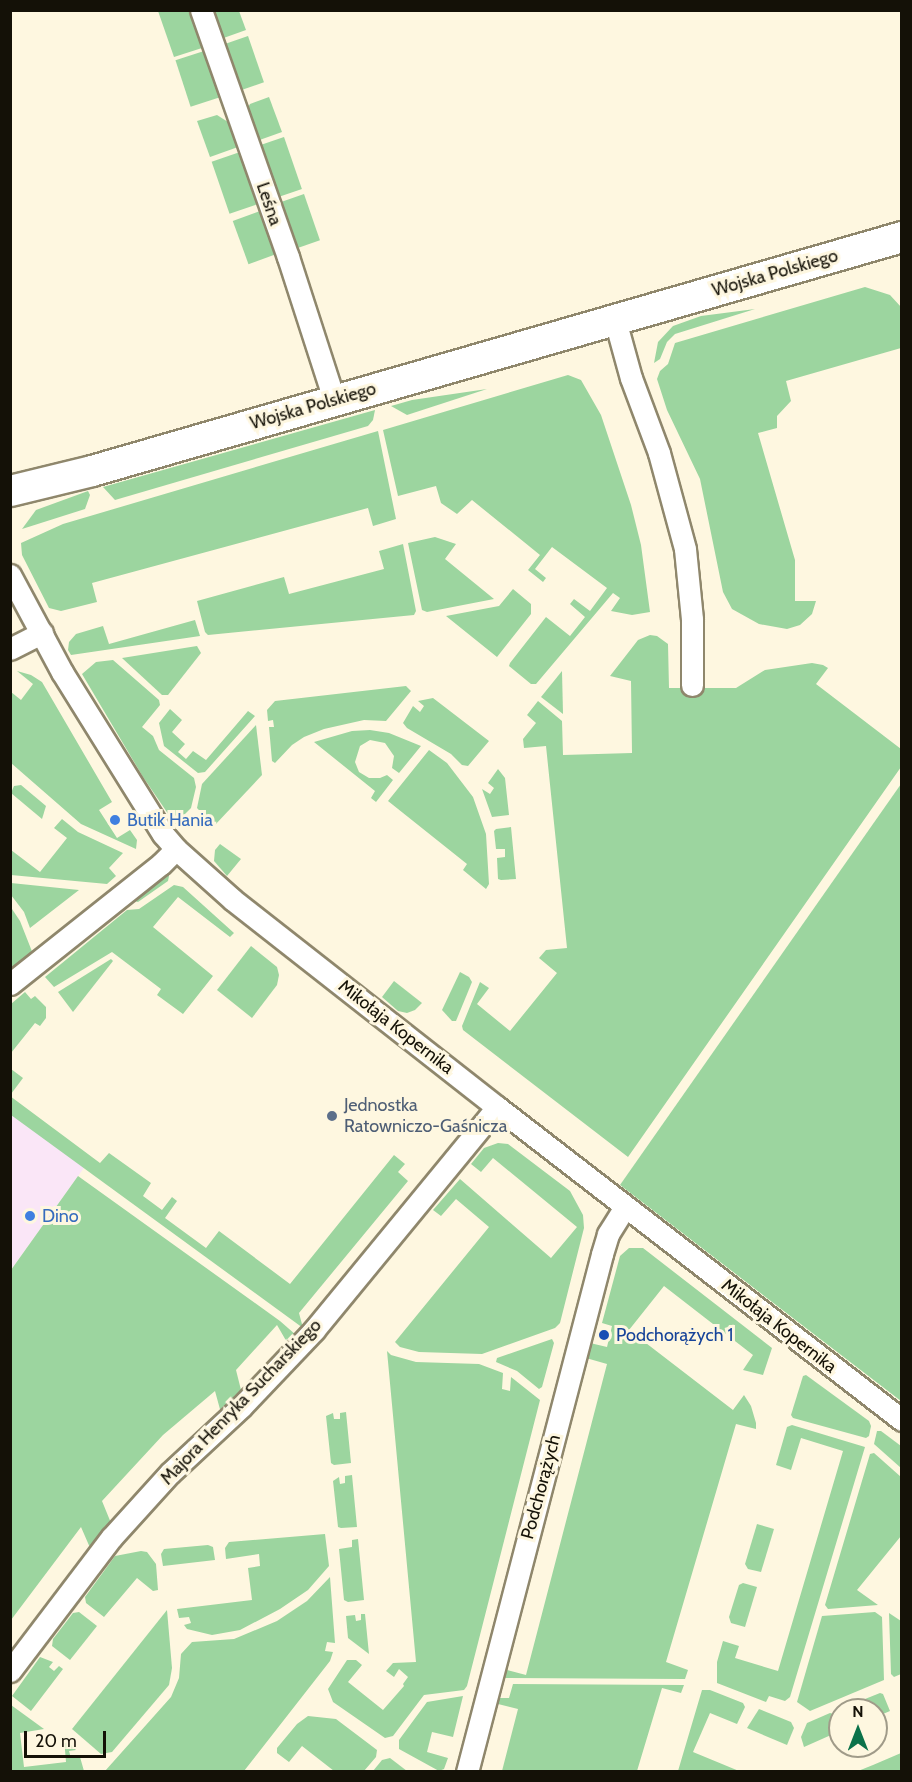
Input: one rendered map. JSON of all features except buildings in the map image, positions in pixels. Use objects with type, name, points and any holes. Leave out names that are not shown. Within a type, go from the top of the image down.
[{"type":"main road","name":"Wojska Polskiego","points":[[10,491],[92,471],[334,399],[902,237]]},
{"type":"street","name":"Leśna","points":[[201,10],[288,257],[334,399]]},
{"type":"street","points":[[615,320],[631,378],[659,453],[685,549],[692,619],[692,685]]},
{"type":"street","name":"Mikołaja Kopernika","points":[[10,575],[62,672],[163,834],[176,849],[233,900],[902,1420]]},
{"type":"street","points":[[10,649],[42,633]]},
{"type":"street","points":[[10,984],[161,864],[176,849]]},
{"type":"street","name":"Majora Henryka Sucharskiego","points":[[10,1671],[111,1538],[170,1473],[242,1406],[314,1330],[497,1107]]},
{"type":"street","name":"Podchorążych","points":[[467,1772],[602,1254],[608,1234],[625,1206]]},
{"type":"shaded area","name":"Dino","points":[[11,1110],[86,1165],[11,1270]]},
{"type":"green space","points":[[158,11],[190,11],[202,48],[174,57]]},
{"type":"green space","points":[[207,11],[239,11],[246,30],[218,40]]},
{"type":"green space","points":[[248,36],[264,82],[237,92],[221,45]]},
{"type":"green space","points":[[204,51],[219,98],[191,107],[175,60]]},
{"type":"green space","points":[[269,97],[282,132],[254,142],[246,111],[250,104]]},
{"type":"green space","points":[[217,115],[228,122],[238,147],[210,157],[197,121]]},
{"type":"green space","points":[[284,137],[302,189],[273,199],[255,147]]},
{"type":"green space","points":[[240,152],[258,204],[230,214],[212,162]]},
{"type":"green space","points":[[304,194],[320,240],[296,248],[280,202]]},
{"type":"green space","points":[[260,211],[276,254],[248,264],[233,221]]},
{"type":"green space","points":[[865,287],[890,295],[901,307],[901,348],[786,381],[791,401],[777,416],[777,428],[758,433],[795,560],[795,601],[816,601],[812,614],[800,625],[787,629],[759,624],[732,609],[723,592],[700,479],[667,410],[657,379],[660,371],[668,364],[675,343]]},
{"type":"green space","points":[[755,309],[675,334],[667,342],[660,359],[654,363],[658,342],[673,326],[701,316]]},
{"type":"green space","points":[[568,375],[581,380],[601,415],[631,505],[641,545],[650,612],[632,615],[611,611],[620,598],[613,593],[536,684],[531,684],[509,666],[546,617],[570,636],[585,617],[570,604],[574,599],[590,611],[607,588],[552,547],[535,569],[546,578],[543,582],[528,570],[540,555],[472,500],[457,514],[441,503],[436,486],[398,496],[383,430]]},
{"type":"green space","points":[[487,389],[407,415],[391,406],[412,400]]},
{"type":"green space","points":[[375,410],[373,420],[368,426],[115,500],[103,487]]},
{"type":"green space","points":[[378,431],[396,519],[373,526],[368,508],[92,583],[97,602],[61,611],[49,608],[22,555],[21,543],[63,524]]},
{"type":"green space","points":[[88,491],[90,495],[85,509],[22,529],[36,510]]},
{"type":"green space","points":[[435,537],[456,544],[445,559],[494,599],[427,612],[422,610],[408,543]]},
{"type":"green space","points":[[403,544],[416,611],[414,615],[208,635],[205,632],[197,601],[284,577],[289,594],[384,569],[379,551]]},
{"type":"green space","points":[[513,589],[531,604],[531,614],[497,657],[446,616],[499,606]]},
{"type":"green space","points":[[195,620],[200,636],[71,655],[68,650],[69,642],[76,634],[103,626],[109,644]]},
{"type":"green space","points":[[650,635],[657,636],[668,644],[669,688],[736,688],[765,670],[812,663],[823,665],[828,668],[816,684],[901,749],[901,767],[628,1157],[463,1030],[462,1026],[480,982],[489,988],[477,1004],[510,1031],[557,973],[539,958],[546,950],[567,948],[546,746],[524,748],[523,739],[536,723],[527,715],[538,701],[562,721],[563,755],[632,753],[631,681],[610,676],[638,640]]},
{"type":"green space","points":[[197,646],[201,653],[168,695],[162,695],[122,658]]},
{"type":"green space","points":[[113,660],[159,700],[160,705],[142,727],[153,736],[159,750],[194,778],[196,787],[191,808],[175,824],[143,777],[82,674],[96,662]]},
{"type":"green space","points":[[17,671],[31,675],[42,682],[112,802],[99,810],[117,838],[130,830],[137,840],[136,849],[81,824],[11,763],[11,692],[21,700],[33,684]]},
{"type":"green space","points":[[562,671],[563,714],[541,697]]},
{"type":"green space","points":[[406,686],[411,691],[386,721],[364,720],[324,729],[304,737],[292,745],[275,763],[272,761],[269,727],[274,727],[273,720],[268,721],[267,710],[275,701]]},
{"type":"green space","points":[[433,698],[489,741],[468,766],[462,765],[451,754],[407,728],[403,723],[413,706],[420,712],[424,706],[418,701]]},
{"type":"green space","points":[[170,709],[182,720],[172,732],[185,744],[178,752],[186,759],[193,751],[206,760],[248,711],[255,716],[205,772],[198,773],[164,746],[159,723]]},
{"type":"green space","points":[[256,725],[262,775],[214,826],[197,808],[202,784]]},
{"type":"green space","points":[[370,730],[389,733],[421,746],[399,773],[392,768],[394,756],[385,743],[370,740],[360,746],[355,762],[359,772],[369,778],[380,778],[387,775],[393,780],[376,802],[371,798],[375,791],[314,742],[352,731]]},
{"type":"green space","points":[[429,750],[447,763],[473,797],[486,834],[489,884],[486,889],[463,870],[467,864],[388,801]]},
{"type":"green space","points":[[498,769],[505,778],[509,815],[492,817],[482,789],[490,794],[494,788],[488,783]]},
{"type":"green space","points":[[901,784],[901,1401],[620,1185]]},
{"type":"green space","points":[[21,785],[46,806],[42,819],[11,793],[14,786]]},
{"type":"green space","points":[[62,819],[78,832],[123,853],[109,868],[116,876],[107,884],[11,875],[11,850],[40,872],[67,838],[54,828]]},
{"type":"green space","points":[[511,827],[516,879],[501,880],[498,879],[497,858],[505,857],[505,849],[496,849],[494,831]]},
{"type":"green space","points":[[220,844],[241,859],[227,876],[214,861],[215,850]]},
{"type":"green space","points":[[166,873],[169,876],[168,881],[138,902],[131,900]]},
{"type":"green space","points":[[10,883],[79,890],[30,928],[24,912],[11,895]]},
{"type":"green space","points":[[174,885],[183,887],[234,933],[230,937],[178,897],[153,927],[213,976],[183,1014],[157,995],[161,989],[112,952],[54,987],[45,977],[127,910],[139,909]]},
{"type":"green space","points":[[10,906],[20,921],[33,954],[10,972]]},
{"type":"green space","points":[[251,946],[277,967],[279,975],[277,985],[252,1018],[217,990]]},
{"type":"green space","points":[[111,959],[113,961],[73,1012],[58,992]]},
{"type":"green space","points":[[460,972],[469,977],[472,982],[456,1021],[452,1021],[442,1010]]},
{"type":"green space","points":[[394,981],[422,1003],[415,1010],[407,1013],[398,1011],[382,997]]},
{"type":"green space","points":[[25,992],[31,999],[35,996],[46,1007],[46,1018],[40,1026],[35,1023],[11,1053],[11,1004]]},
{"type":"green space","points":[[11,1069],[23,1078],[11,1094]]},
{"type":"green space","points":[[10,1096],[100,1163],[109,1153],[151,1183],[143,1196],[162,1210],[172,1197],[177,1201],[165,1218],[206,1248],[219,1231],[290,1284],[394,1155],[405,1164],[398,1172],[408,1181],[299,1313],[303,1328],[11,1115]]},
{"type":"green space","points":[[498,1143],[508,1144],[570,1191],[583,1215],[584,1228],[560,1323],[555,1328],[482,1354],[419,1352],[400,1347],[395,1342],[489,1227],[456,1199],[441,1216],[433,1210],[460,1179],[551,1258],[577,1227],[493,1158],[481,1172],[471,1164],[484,1148]]},
{"type":"green space","points":[[78,1176],[280,1321],[296,1335],[288,1344],[277,1325],[236,1370],[242,1394],[221,1413],[215,1391],[163,1435],[102,1501],[111,1523],[91,1550],[81,1527],[11,1620],[11,1270]]},
{"type":"green space","points":[[629,1248],[643,1248],[772,1348],[763,1375],[743,1370],[753,1355],[664,1286],[629,1330],[733,1410],[744,1395],[751,1406],[756,1423],[756,1429],[736,1424],[666,1662],[688,1670],[685,1679],[505,1678],[507,1670],[526,1675],[607,1364],[586,1358],[590,1343],[607,1347],[612,1326],[602,1323],[620,1256]]},
{"type":"green space","points":[[552,1339],[554,1343],[542,1387],[539,1389],[517,1371],[496,1362],[497,1358]]},
{"type":"green space","points":[[387,1351],[391,1355],[416,1362],[479,1364],[503,1373],[502,1389],[510,1391],[511,1377],[540,1400],[467,1686],[464,1690],[424,1695],[393,1736],[385,1738],[333,1702],[328,1689],[347,1660],[356,1660],[362,1665],[348,1682],[383,1710],[404,1686],[408,1677],[399,1669],[394,1677],[386,1671],[393,1663],[416,1662]]},
{"type":"green space","points":[[806,1375],[869,1421],[871,1426],[869,1436],[866,1438],[793,1418],[791,1415],[803,1376]]},
{"type":"green space","points":[[346,1412],[351,1463],[334,1465],[331,1463],[326,1416],[333,1413],[334,1419],[340,1419],[340,1413]]},
{"type":"green space","points":[[792,1425],[865,1447],[790,1697],[785,1701],[769,1696],[766,1702],[717,1683],[717,1662],[723,1641],[739,1646],[735,1658],[778,1671],[843,1451],[801,1438],[791,1470],[776,1465],[787,1427]]},
{"type":"green space","points":[[877,1431],[881,1431],[901,1446],[901,1468],[874,1444]]},
{"type":"green space","points":[[874,1453],[901,1477],[901,1536],[857,1590],[878,1605],[828,1609],[825,1605],[870,1454]]},
{"type":"green space","points":[[352,1475],[357,1527],[341,1528],[338,1527],[333,1481],[339,1477],[340,1484],[345,1483],[345,1476]]},
{"type":"green space","points":[[757,1524],[774,1529],[761,1572],[748,1569],[745,1564]]},
{"type":"green space","points":[[325,1534],[329,1566],[308,1590],[280,1609],[240,1630],[212,1635],[187,1629],[184,1625],[191,1623],[189,1617],[179,1618],[177,1609],[252,1600],[248,1568],[260,1566],[259,1554],[226,1559],[225,1548],[229,1542]]},
{"type":"green space","points":[[358,1539],[364,1600],[348,1602],[344,1600],[339,1549],[352,1547],[352,1540]]},
{"type":"green space","points":[[208,1545],[213,1547],[215,1560],[163,1566],[161,1554],[164,1549]]},
{"type":"green space","points":[[147,1552],[156,1564],[158,1590],[153,1591],[137,1578],[104,1617],[86,1603],[85,1597],[115,1556]]},
{"type":"green space","points":[[330,1577],[335,1643],[327,1642],[325,1651],[333,1652],[330,1661],[244,1771],[105,1771],[171,1697],[179,1678],[181,1654],[192,1642],[234,1639],[277,1621],[307,1601]]},
{"type":"green space","points":[[743,1583],[757,1587],[745,1627],[731,1623],[729,1617],[739,1585]]},
{"type":"green space","points":[[167,1610],[172,1668],[169,1685],[112,1752],[101,1754],[72,1729]]},
{"type":"green space","points":[[79,1612],[97,1626],[70,1660],[52,1646],[53,1639],[73,1613]]},
{"type":"green space","points":[[875,1612],[882,1617],[884,1680],[841,1698],[828,1698],[828,1703],[810,1711],[797,1702],[822,1616]]},
{"type":"green space","points":[[889,1613],[901,1621],[901,1674],[894,1677],[891,1674]]},
{"type":"green space","points":[[361,1614],[365,1614],[369,1654],[348,1638],[346,1616],[355,1615],[356,1621],[361,1620]]},
{"type":"green space","points":[[40,1657],[53,1662],[49,1667],[54,1671],[59,1666],[63,1669],[31,1711],[12,1696]]},
{"type":"green space","points":[[513,1684],[684,1685],[681,1693],[662,1688],[637,1771],[502,1771],[518,1709],[498,1704],[499,1698],[509,1698]]},
{"type":"green space","points":[[702,1690],[710,1690],[743,1703],[745,1707],[737,1724],[710,1713],[693,1752],[739,1771],[678,1771]]},
{"type":"green space","points":[[880,1693],[885,1698],[868,1698]]},
{"type":"green space","points":[[463,1696],[453,1737],[432,1732],[427,1752],[448,1758],[444,1769],[439,1771],[399,1749],[399,1740],[427,1702]]},
{"type":"green space","points":[[11,1705],[44,1729],[20,1733],[24,1767],[66,1762],[64,1738],[76,1750],[69,1751],[71,1758],[80,1757],[84,1771],[11,1771]]},
{"type":"green space","points":[[759,1709],[791,1722],[794,1728],[787,1745],[747,1728]]},
{"type":"green space","points":[[828,1714],[828,1736],[804,1747],[801,1737],[807,1723]]},
{"type":"green space","points":[[308,1716],[336,1719],[377,1750],[376,1757],[364,1771],[334,1771],[302,1746],[289,1762],[277,1753],[277,1748],[297,1724]]},
{"type":"green space","points":[[901,1753],[901,1771],[858,1771],[873,1765]]},
{"type":"green space","points":[[390,1758],[407,1771],[373,1771],[382,1760]]},
{"type":"place","name":"Butik Hania","points":[[115,820]]},
{"type":"place","name":"Jednostka Ratowniczo-Gaśnicza","points":[[332,1116]]},
{"type":"place","name":"Dino","points":[[30,1216]]},
{"type":"place","name":"Podchorążych 1","points":[[604,1335]]}]
